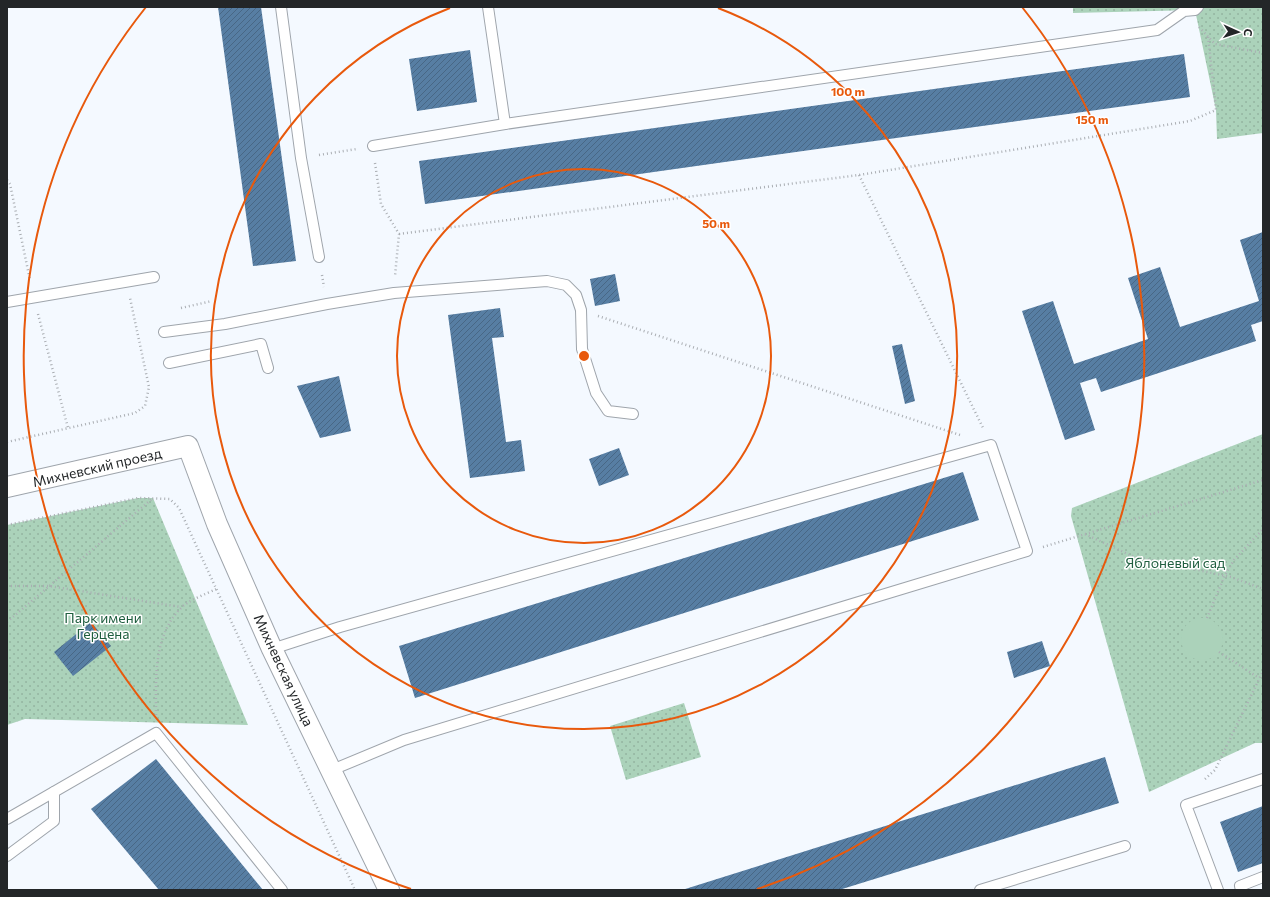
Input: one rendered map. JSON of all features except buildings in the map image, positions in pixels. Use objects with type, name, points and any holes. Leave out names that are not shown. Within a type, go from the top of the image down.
[{"type":"street","name":"Михневская улица","points":[[188,446],[217,524],[272,649],[389,890]]},
{"type":"street","name":"Михневский проезд","points":[[7,487],[188,446]]},
{"type":"lane","points":[[281,7],[301,158],[319,257]]},
{"type":"lane","points":[[488,7],[505,124]]},
{"type":"lane","points":[[373,146],[505,124],[1157,30],[1184,11],[1195,10],[1198,7]]},
{"type":"lane","points":[[7,302],[154,277]]},
{"type":"lane","points":[[164,332],[224,324],[394,293],[547,281],[566,285],[576,295],[581,310],[582,349],[596,393],[608,412],[633,414]]},
{"type":"lane","points":[[169,363],[260,344],[268,368]]},
{"type":"lane","points":[[272,649],[347,625],[991,445],[1027,552],[404,740],[332,770]]},
{"type":"lane","points":[[7,819],[156,733],[282,890]]},
{"type":"lane","points":[[1218,890],[1186,805],[1263,779]]},
{"type":"lane","points":[[7,856],[54,821],[54,792]]},
{"type":"lane","points":[[980,890],[1125,846]]},
{"type":"lane","points":[[1237,889],[1263,877]]},
{"type":"path","points":[[1184,11],[1215,44],[1263,53]]},
{"type":"path","points":[[399,234],[859,175],[1190,121],[1216,110],[1208,36]]},
{"type":"path","points":[[301,158],[373,146],[381,204],[399,234],[394,293]]},
{"type":"path","points":[[859,175],[991,445]]},
{"type":"path","points":[[319,257],[327,304]]},
{"type":"path","points":[[7,442],[135,413],[145,406],[149,387],[127,281]]},
{"type":"path","points":[[181,308],[212,301]]},
{"type":"path","points":[[581,310],[991,445]]},
{"type":"path","points":[[1027,552],[1263,480]]},
{"type":"path","points":[[7,525],[138,498],[170,499],[179,508],[355,890]]},
{"type":"path","points":[[7,622],[153,498]]},
{"type":"path","points":[[1207,618],[1225,576],[1234,560],[1263,529]]},
{"type":"path","points":[[1084,534],[1132,556],[1225,576],[1263,589]]},
{"type":"path","points":[[7,586],[49,586],[181,607]]},
{"type":"path","points":[[156,733],[156,670],[162,635],[181,607],[216,589]]},
{"type":"path","points":[[1219,652],[1259,678]]},
{"type":"path","points":[[1204,780],[1215,770],[1263,671]]},
{"type":"green space","points":[[1073,7],[1263,7],[1263,133],[1217,139],[1216,110],[1195,10],[1073,13]]},
{"type":"green space","name":"Яблоневый сад","points":[[1263,434],[1263,743],[1255,743],[1149,792],[1071,516],[1072,508]]},
{"type":"green space","name":"Парк имени Герцена","points":[[138,498],[153,498],[248,725],[25,719],[7,725],[7,525]]},
{"type":"green space","points":[[1198,618],[1206,618],[1214,621],[1220,627],[1223,639],[1220,651],[1214,657],[1206,660],[1198,660],[1190,657],[1184,651],[1181,643],[1181,635],[1184,627],[1190,621]]},
{"type":"green space","points":[[684,703],[701,757],[626,780],[610,726]]}]
